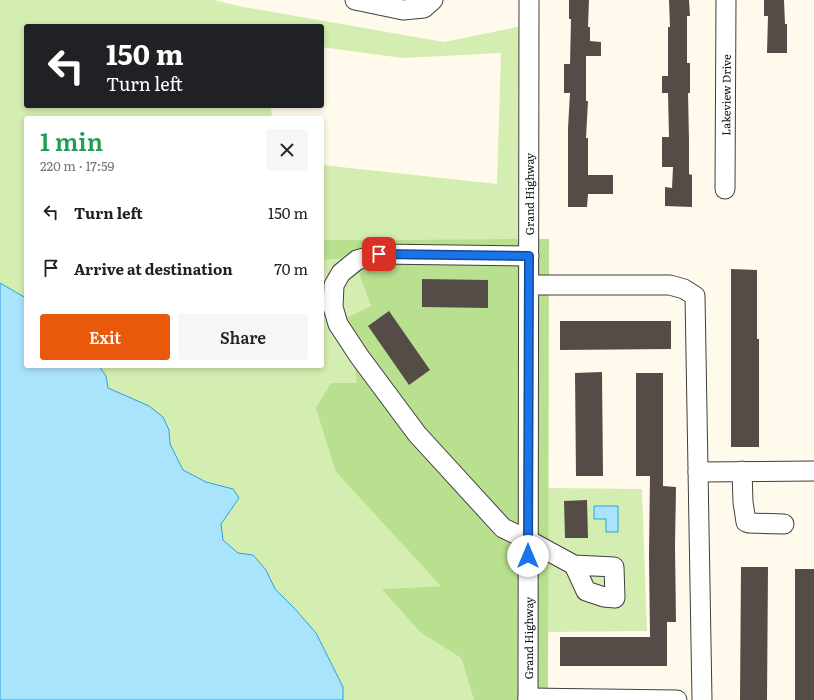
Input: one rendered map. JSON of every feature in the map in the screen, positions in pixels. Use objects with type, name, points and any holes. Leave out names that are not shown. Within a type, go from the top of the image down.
[{"type":"street","points":[[355,0],[403,10],[424,8],[433,0]]},
{"type":"street","name":"Grand Highway","points":[[528,699],[529,0]]},
{"type":"street","name":"Lakeview Drive","points":[[725,189],[726,0]]},
{"type":"street","points":[[529,256],[379,254],[357,260],[341,273],[334,285],[333,307],[338,324],[359,356],[417,434],[502,528],[528,540],[574,565]]},
{"type":"street","points":[[529,285],[670,285],[684,289],[695,296],[702,700]]},
{"type":"street","points":[[742,471],[743,502],[746,522],[749,524],[784,524]]},
{"type":"street","points":[[698,472],[814,471]]},
{"type":"street","points":[[528,699],[677,700]]},
{"type":"green space","points":[[0,0],[214,0],[238,6],[444,42],[522,26],[522,239],[324,240],[324,165],[497,184],[501,53],[402,58],[324,47],[324,24],[24,24],[24,108],[271,108],[272,116],[24,116],[24,297],[0,283]]},
{"type":"green space","points":[[522,239],[519,700],[474,700],[461,658],[421,633],[382,589],[441,586],[336,472],[316,408],[331,383],[357,383],[346,318],[371,306],[353,258],[324,260],[324,240]]},
{"type":"green space","points":[[536,239],[549,239],[548,700],[533,700]]},
{"type":"green space","points":[[353,258],[371,306],[346,318],[357,383],[336,472],[442,586],[383,589],[421,633],[461,658],[474,700],[343,700],[343,687],[316,633],[275,589],[266,570],[253,555],[238,553],[223,540],[221,524],[239,498],[233,489],[206,482],[183,470],[170,444],[169,430],[128,397],[108,388],[106,376],[100,368],[324,368],[324,260]]},
{"type":"green space","points":[[548,488],[642,489],[647,631],[548,632]]},
{"type":"water","points":[[0,283],[24,297],[24,368],[100,368],[106,376],[108,388],[149,406],[163,417],[169,430],[170,444],[183,470],[206,482],[233,489],[239,498],[221,524],[223,540],[238,553],[253,555],[266,570],[275,589],[316,633],[343,687],[343,700],[0,700]]},
{"type":"water","points":[[594,506],[618,506],[618,532],[606,532],[606,519],[594,519]]},
{"type":"building","points":[[569,0],[589,0],[588,27],[590,27],[590,41],[601,42],[601,56],[586,56],[586,101],[588,101],[586,138],[588,138],[588,175],[613,175],[613,194],[588,194],[587,207],[568,207],[568,128],[570,93],[564,93],[564,64],[570,64],[571,19],[569,19]]},
{"type":"building","points":[[669,0],[689,0],[690,16],[687,16],[687,63],[690,63],[690,93],[688,93],[689,174],[692,175],[692,207],[665,206],[665,187],[672,188],[673,167],[662,167],[662,137],[669,137],[668,93],[662,93],[662,76],[668,76],[668,27],[670,27]]},
{"type":"building","points":[[764,0],[784,0],[785,24],[787,24],[787,53],[767,53],[768,16],[764,16]]},
{"type":"building","points":[[731,269],[757,270],[757,339],[759,339],[759,447],[731,447]]},
{"type":"building","points":[[422,279],[488,280],[488,308],[422,307]]},
{"type":"building","points":[[389,311],[430,370],[409,385],[368,326]]},
{"type":"building","points":[[560,321],[671,321],[671,349],[560,350]]},
{"type":"building","points":[[602,372],[603,476],[576,476],[575,373]]},
{"type":"building","points":[[636,373],[663,373],[663,486],[676,487],[676,622],[667,622],[667,666],[560,666],[560,637],[650,637],[650,476],[636,476]]},
{"type":"building","points":[[587,500],[588,538],[565,538],[564,501]]},
{"type":"building","points":[[741,567],[768,567],[767,700],[740,700]]},
{"type":"building","points":[[795,569],[814,569],[814,700],[795,700]]},
{"type":"route","points":[[379,254],[529,256],[528,556]]}]
